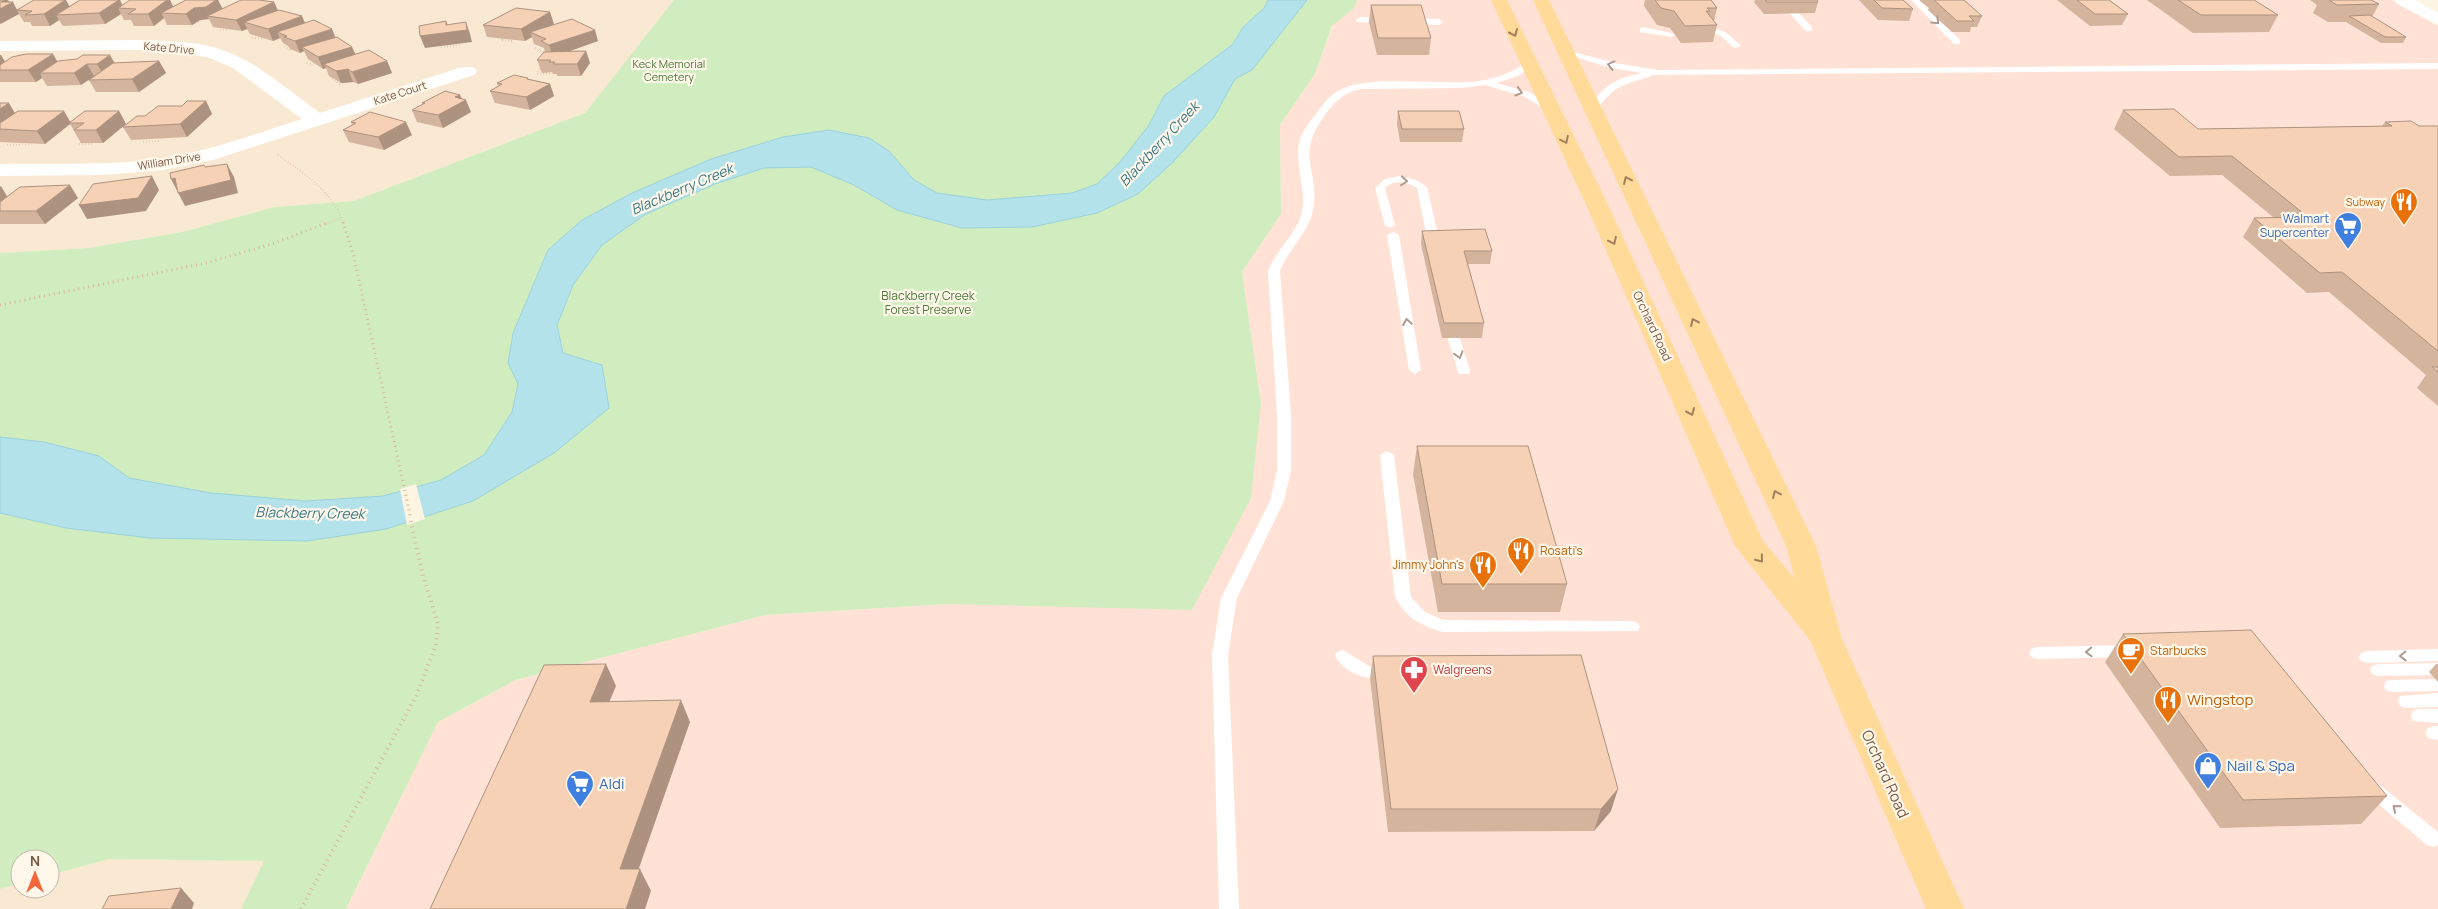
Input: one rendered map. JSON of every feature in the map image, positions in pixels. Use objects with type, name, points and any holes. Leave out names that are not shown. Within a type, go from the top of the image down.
[{"type":"main road","name":"Orchard Road","points":[[1499,0],[1615,244],[1750,546],[1826,639]]},
{"type":"main road","name":"Orchard Road","points":[[1541,0],[1800,546],[1826,639],[1944,909]]},
{"type":"street","points":[[2403,0],[2438,20]]},
{"type":"street","name":"Kate Drive","points":[[0,46],[143,45],[180,47],[215,54],[239,64],[325,117]]},
{"type":"street","name":"Kate Court","points":[[325,117],[468,71]]},
{"type":"street","name":"William Drive","points":[[0,170],[104,169],[163,164],[213,154],[325,117]]},
{"type":"lane","points":[[1781,0],[1808,29]]},
{"type":"lane","points":[[1914,0],[1957,42]]},
{"type":"lane","points":[[1360,20],[1439,22]]},
{"type":"lane","points":[[1643,31],[1672,34]]},
{"type":"lane","points":[[1710,33],[1726,36],[1737,46]]},
{"type":"lane","points":[[1565,51],[1614,66],[1658,74]]},
{"type":"lane","points":[[1229,909],[1220,655],[1229,598],[1277,501],[1284,470],[1284,414],[1274,271],[1280,255],[1302,228],[1307,217],[1309,204],[1303,149],[1309,131],[1336,96],[1345,90],[1375,85],[1486,83],[1507,79],[1529,65]]},
{"type":"lane","points":[[1593,110],[1607,88],[1625,79],[1658,74],[2438,66]]},
{"type":"lane","points":[[1486,83],[1526,94],[1549,108]]},
{"type":"lane","points":[[1415,370],[1392,230],[1380,188],[1382,184],[1399,180],[1416,182],[1422,186],[1434,243]]},
{"type":"lane","points":[[1454,339],[1464,371]]},
{"type":"lane","points":[[1387,455],[1403,598],[1408,607],[1418,616],[1430,623],[1443,626],[1632,627]]},
{"type":"lane","points":[[2036,653],[2143,650]]},
{"type":"lane","points":[[2367,657],[2438,655]]},
{"type":"lane","points":[[1343,656],[1366,672],[1406,672]]},
{"type":"lane","points":[[2378,670],[2438,669]]},
{"type":"lane","points":[[2392,686],[2438,685]]},
{"type":"lane","points":[[2406,701],[2438,700]]},
{"type":"lane","points":[[2419,716],[2438,716]]},
{"type":"lane","points":[[2359,774],[2372,788],[2433,839]]},
{"type":"path","points":[[187,26],[193,26],[202,20]]},
{"type":"path","points":[[220,30],[229,30]]},
{"type":"path","points":[[506,37],[501,40],[513,41]]},
{"type":"path","points":[[252,38],[263,39]]},
{"type":"path","points":[[441,47],[462,45]]},
{"type":"path","points":[[284,47],[291,50]]},
{"type":"path","points":[[535,48],[543,52],[548,50]]},
{"type":"path","points":[[307,63],[312,66],[315,65]]},
{"type":"path","points":[[540,69],[537,74],[554,73]]},
{"type":"path","points":[[332,79],[340,84],[348,82]]},
{"type":"path","points":[[84,140],[79,144],[92,144]]},
{"type":"path","points":[[143,142],[164,140]]},
{"type":"path","points":[[7,145],[31,144]]},
{"type":"path","points":[[277,154],[324,191],[342,218],[353,253],[422,572],[438,624],[436,645],[418,694],[301,909]]},
{"type":"path","points":[[0,305],[206,263],[275,243],[342,218]]},
{"type":"shaded area","points":[[0,0],[674,0],[585,113],[354,201],[274,207],[182,232],[89,248],[0,253]]},
{"type":"shaded area","points":[[1342,0],[2391,0],[2438,26],[2438,909],[346,909],[438,722],[516,680],[766,615],[948,604],[1261,403],[1242,272],[1281,214],[1280,125],[1315,74]]},
{"type":"shaded area","points":[[109,859],[265,861],[241,909],[0,909],[0,889],[10,886],[10,899],[60,899],[60,872]]},
{"type":"green space","name":"Blackberry Creek Forest Preserve","points":[[674,0],[1357,0],[1354,8],[1332,26],[1315,74],[1280,125],[1281,214],[1242,272],[1261,403],[1251,498],[1192,610],[948,604],[766,615],[516,680],[438,722],[346,909],[241,909],[264,861],[109,859],[60,872],[60,849],[10,849],[10,886],[0,889],[0,253],[89,248],[182,232],[274,207],[354,201],[585,113]]},
{"type":"water","name":"Blackberry Creek","points":[[1268,0],[1307,0],[1252,70],[1235,79],[1214,117],[1173,162],[1138,194],[1097,213],[1032,227],[962,228],[897,210],[854,185],[811,167],[764,168],[715,184],[646,214],[602,245],[573,285],[557,325],[563,353],[602,365],[609,408],[554,453],[473,501],[386,529],[307,541],[150,538],[66,528],[0,513],[0,437],[44,442],[99,456],[129,478],[211,493],[306,501],[383,496],[441,480],[484,455],[512,412],[518,384],[508,363],[513,333],[548,250],[582,220],[632,193],[711,159],[783,137],[829,130],[869,138],[889,151],[914,180],[937,193],[987,200],[1072,193],[1097,184],[1120,162],[1149,125],[1164,96],[1233,44],[1243,27],[1264,8]]},
{"type":"pier","points":[[416,484],[425,519],[407,525],[400,489]]},
{"type":"building","points":[[0,0],[5,0],[1,2],[13,2],[0,9]]},
{"type":"building","points":[[34,0],[65,0],[44,14],[25,15],[32,11],[17,10]]},
{"type":"building","points":[[80,0],[119,0],[99,13],[56,15]]},
{"type":"building","points":[[130,0],[167,0],[148,14],[128,14],[136,9],[118,8]]},
{"type":"building","points":[[186,0],[216,0],[206,7],[194,8],[186,14],[161,13]]},
{"type":"building","points":[[241,0],[274,2],[236,20],[207,16]]},
{"type":"building","points":[[1655,0],[1711,0],[1717,8],[1707,8],[1710,11],[1706,11],[1717,25],[1685,26],[1674,11],[1661,8]]},
{"type":"building","points":[[1765,0],[1817,0],[1818,2],[1767,2]]},
{"type":"building","points":[[1874,0],[1903,0],[1913,9],[1882,8]]},
{"type":"building","points":[[1934,0],[1964,0],[1982,16],[1969,16],[1974,21],[1957,21]]},
{"type":"building","points":[[2077,0],[2109,0],[2128,14],[2095,14]]},
{"type":"building","points":[[2178,0],[2254,0],[2278,15],[2201,15]]},
{"type":"building","points":[[2329,0],[2371,0],[2379,4],[2337,5]]},
{"type":"building","points":[[1371,5],[1421,5],[1431,38],[1378,38]]},
{"type":"building","points":[[516,8],[550,12],[521,29],[483,25]]},
{"type":"building","points":[[279,10],[302,16],[268,29],[244,22]]},
{"type":"building","points":[[2370,15],[2406,37],[2385,37],[2349,16]]},
{"type":"building","points":[[572,19],[595,30],[549,45],[541,41],[546,39],[530,32]]},
{"type":"building","points":[[314,20],[332,29],[295,41],[277,32]]},
{"type":"building","points":[[446,21],[446,25],[466,22],[467,30],[420,36],[419,26]]},
{"type":"building","points":[[337,37],[352,47],[318,57],[302,47]]},
{"type":"building","points":[[369,50],[387,61],[352,72],[348,69],[336,71],[324,64]]},
{"type":"building","points":[[586,51],[577,64],[553,64],[555,62],[549,62],[551,60],[537,60],[544,52]]},
{"type":"building","points":[[26,54],[53,54],[28,70],[0,70],[0,65],[12,57]]},
{"type":"building","points":[[83,55],[110,55],[97,64],[87,64],[74,73],[40,73],[58,61],[77,59]]},
{"type":"building","points":[[159,61],[132,79],[89,80],[113,63]]},
{"type":"building","points":[[514,75],[550,84],[526,97],[490,91],[502,84],[497,83]]},
{"type":"building","points":[[445,91],[460,95],[455,97],[466,100],[438,115],[412,110],[425,103],[422,103]]},
{"type":"building","points":[[187,101],[206,101],[180,124],[123,127],[137,116],[145,116],[158,106],[182,106]]},
{"type":"building","points":[[0,103],[9,103],[0,109]]},
{"type":"building","name":"Walmart Supercenter","points":[[2174,109],[2198,129],[2392,126],[2385,122],[2411,121],[2419,126],[2438,126],[2438,351],[2342,272],[2320,273],[2254,218],[2308,217],[2232,156],[2179,157],[2123,110]]},
{"type":"building","points":[[18,111],[64,111],[37,131],[0,129],[0,123]]},
{"type":"building","points":[[85,111],[119,111],[96,130],[74,130],[84,123],[69,123]]},
{"type":"building","points":[[1398,111],[1459,111],[1464,129],[1402,129]]},
{"type":"building","points":[[370,112],[406,122],[378,137],[343,130],[356,123],[351,122]]},
{"type":"building","points":[[227,164],[231,180],[178,193],[175,178],[171,179],[170,173],[204,165],[205,167]]},
{"type":"building","points":[[152,176],[138,198],[79,205],[93,184]]},
{"type":"building","points":[[70,185],[36,211],[0,211],[0,202],[20,187]]},
{"type":"building","points":[[1485,229],[1492,251],[1464,251],[1484,323],[1444,323],[1422,231]]},
{"type":"building","points":[[1417,446],[1528,446],[1567,584],[1442,584]]},
{"type":"building","points":[[2251,630],[2387,796],[2243,800],[2123,634]]},
{"type":"building","name":"Walgreens","points":[[1581,655],[1618,789],[1601,809],[1391,809],[1373,656]]},
{"type":"building","name":"Aldi","points":[[606,664],[590,702],[681,700],[620,869],[640,869],[626,909],[430,909],[544,665]]},
{"type":"building","points":[[181,888],[171,909],[102,909],[109,896]]},
{"type":"place","name":"Subway","points":[[2404,226]]},
{"type":"place","name":"Walmart Supercenter","points":[[2348,250]]},
{"type":"place","name":"Rosati's","points":[[1521,575]]},
{"type":"place","name":"Jimmy John's","points":[[1483,589]]},
{"type":"place","name":"Starbucks","points":[[2131,675]]},
{"type":"place","name":"Walgreens","points":[[1414,694]]},
{"type":"place","name":"Wingstop","points":[[2168,724]]},
{"type":"place","name":"Nail & Spa","points":[[2208,790]]},
{"type":"place","name":"Aldi","points":[[580,808]]},
{"type":"park label","name":"Keck Memorial Cemetery","points":[[669,70]]}]
